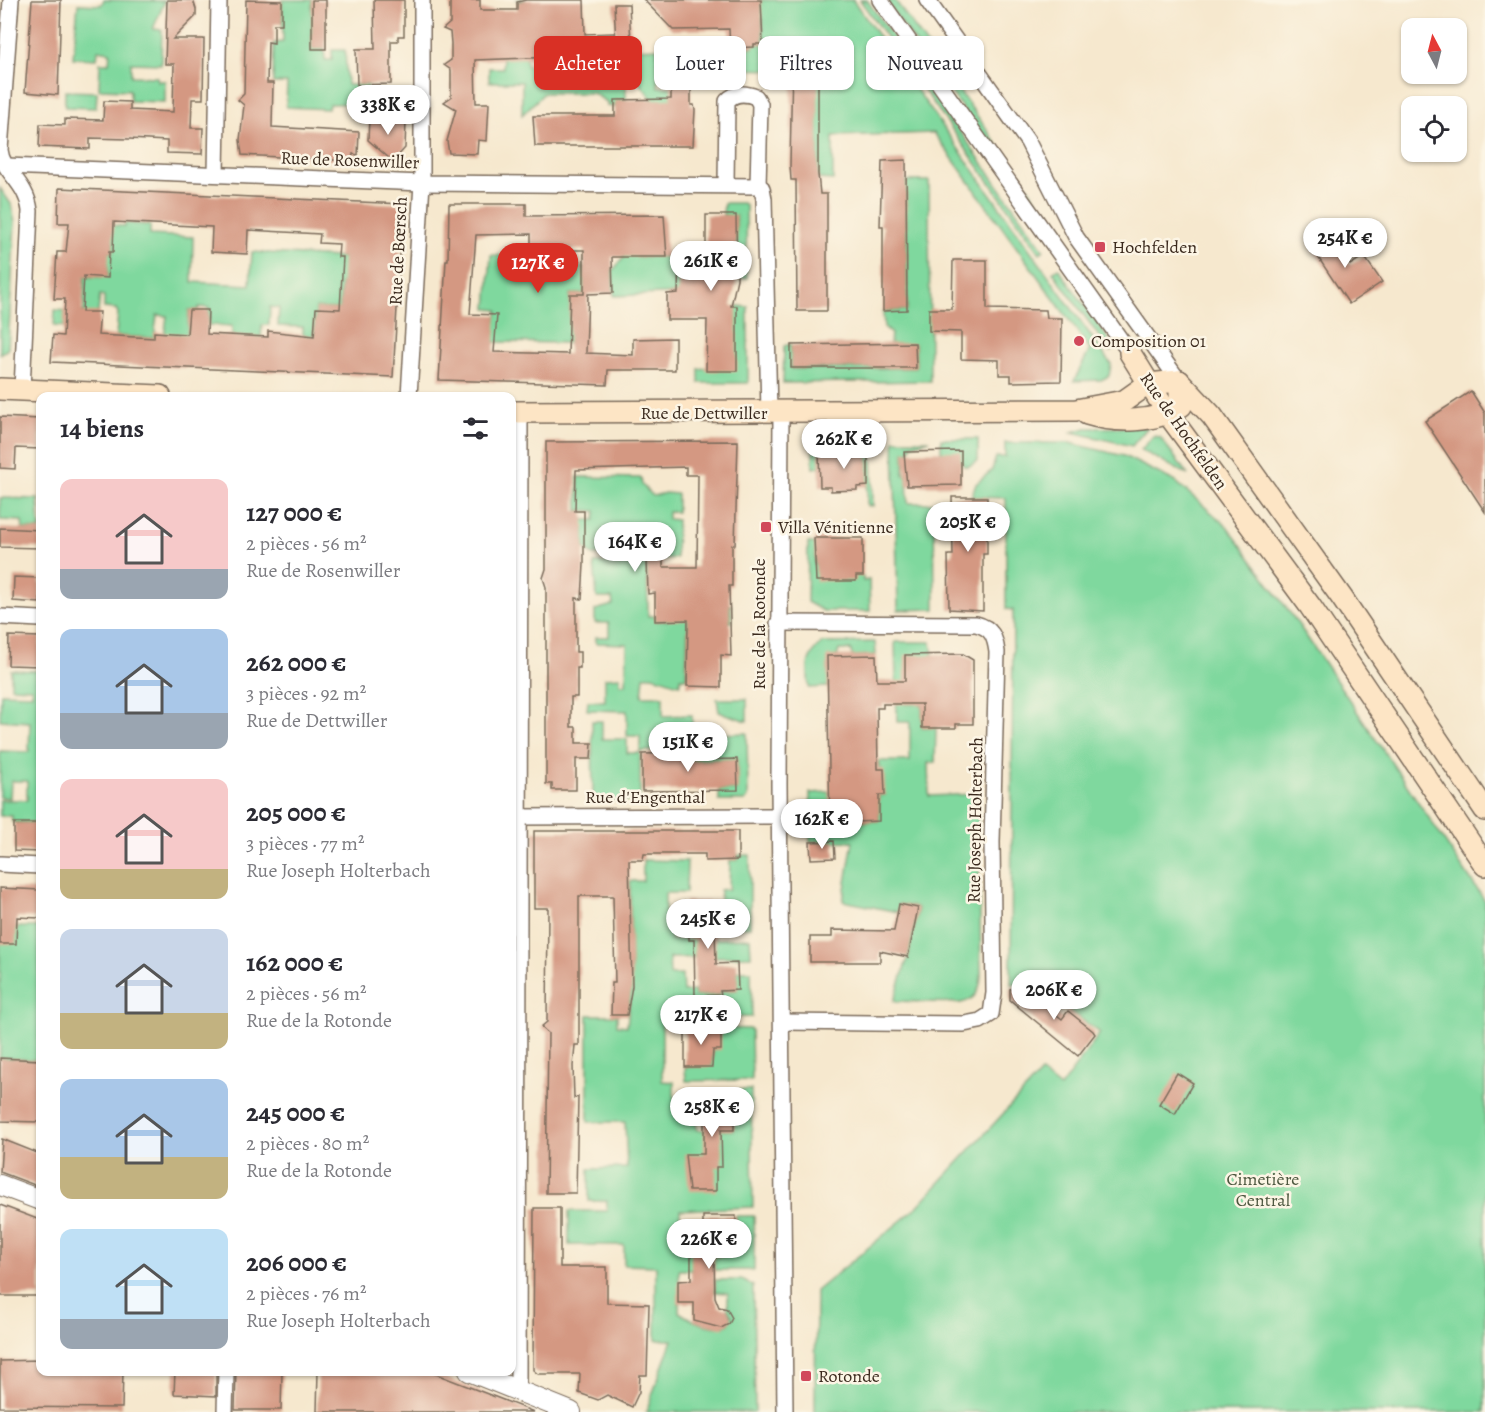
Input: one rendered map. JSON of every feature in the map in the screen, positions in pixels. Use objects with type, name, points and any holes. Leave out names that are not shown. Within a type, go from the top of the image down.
[{"type":"main road","name":"Rue de Hochfelden","points":[[1130,353],[1168,414],[1310,606],[1485,865]]},
{"type":"main road","name":"Rue de Hochfelden","points":[[1179,381],[1212,416],[1342,598],[1485,810]]},
{"type":"main road","points":[[1168,414],[1181,406],[1179,381]]},
{"type":"main road","name":"Rue de Dettwiller","points":[[516,413],[1076,410],[1124,401],[1148,384],[1179,381]]},
{"type":"main road","points":[[0,388],[68,392]]},
{"type":"main road","name":"Rue de Dettwiller","points":[[1076,410],[1104,419],[1168,414]]},
{"type":"street","points":[[216,174],[219,0]]},
{"type":"street","name":"Rue de Bœrsch","points":[[409,392],[422,183],[422,0]]},
{"type":"street","name":"Rue de Hochfelden","points":[[880,0],[1130,353]]},
{"type":"street","name":"Rue de Hochfelden","points":[[927,0],[1028,142],[1076,237],[1179,381]]},
{"type":"street","points":[[7,9],[0,150],[2,160],[26,190],[30,211],[22,390]]},
{"type":"street","name":"Rue de la Rotonde","points":[[726,184],[727,101],[731,96],[743,94],[756,97],[760,104],[758,186],[762,188],[764,199],[775,412],[785,1412]]},
{"type":"street","name":"Rue de Rosenwiller","points":[[8,166],[422,183],[758,186]]},
{"type":"street","points":[[0,617],[36,619]]},
{"type":"street","name":"Rue Joseph Holterbach","points":[[778,623],[976,624],[986,626],[992,632],[997,652],[992,833],[994,993],[991,1014],[980,1022],[964,1024],[782,1022]]},
{"type":"street","points":[[516,816],[518,1392]]},
{"type":"street","name":"Rue d'Engenthal","points":[[516,816],[779,816]]},
{"type":"street","points":[[0,864],[36,866]]},
{"type":"street","points":[[0,1185],[36,1198]]},
{"type":"street","points":[[225,1412],[226,1376]]},
{"type":"street","points":[[481,1376],[571,1412]]},
{"type":"green space","points":[[104,0],[165,1],[153,29],[162,30],[161,64],[131,63],[131,76],[157,77],[158,81],[165,81],[165,102],[130,101],[130,90],[99,89],[100,63],[109,63],[110,52],[98,50],[97,59],[73,58],[78,4],[101,5]]},
{"type":"green space","points":[[312,0],[312,49],[324,49],[325,60],[332,60],[332,50],[345,50],[347,85],[368,85],[370,103],[329,104],[328,109],[286,107],[287,83],[273,83],[274,43],[283,42],[282,1]]},
{"type":"green space","points":[[517,0],[526,0],[524,1],[526,66],[534,67],[534,90],[626,90],[626,100],[616,100],[615,107],[607,106],[607,102],[593,93],[544,93],[522,115],[522,82],[489,82],[489,68],[503,68],[505,52],[518,19],[520,2]]},
{"type":"green space","points":[[761,0],[853,0],[879,36],[866,36],[866,90],[917,90],[1111,364],[1109,376],[1101,380],[1074,381],[1090,349],[934,133],[833,136],[833,180],[818,179],[817,90],[854,90],[854,36],[763,36],[763,19],[759,18]]},
{"type":"green space","points":[[860,0],[867,0],[892,36],[886,36]]},
{"type":"green space","points":[[885,0],[895,0],[921,36],[911,36]]},
{"type":"green space","points":[[754,44],[758,44],[758,70],[746,69],[746,47],[753,47]]},
{"type":"green space","points":[[654,48],[654,90],[672,90],[676,103],[656,104],[642,86],[642,49]]},
{"type":"green space","points":[[924,90],[931,90],[1044,250],[1040,253]]},
{"type":"green space","points":[[949,90],[959,90],[1063,237],[1057,241]]},
{"type":"green space","points":[[65,91],[97,92],[96,108],[65,107]]},
{"type":"green space","points":[[906,181],[929,181],[930,381],[783,383],[784,346],[791,344],[791,369],[916,368],[915,344],[890,344],[891,333],[884,327],[883,311],[907,310]]},
{"type":"green space","points":[[0,188],[11,204],[15,222],[8,349],[0,354]]},
{"type":"green space","points":[[724,203],[743,203],[746,206],[747,278],[737,279],[736,216],[723,215]]},
{"type":"green space","points":[[125,223],[150,225],[150,235],[193,237],[192,282],[250,285],[252,252],[371,259],[357,284],[341,283],[340,309],[316,308],[314,336],[303,335],[303,327],[278,326],[279,308],[270,307],[269,325],[262,325],[261,338],[232,335],[232,326],[209,325],[209,308],[199,307],[198,310],[189,310],[187,339],[164,338],[167,316],[157,315],[154,338],[116,336],[118,313],[116,309],[104,308],[104,296],[100,295],[98,312],[83,328],[54,326],[55,310],[84,312],[85,277],[108,277],[107,252],[113,252],[113,242],[109,242],[110,225],[125,226]]},
{"type":"green space","points":[[628,253],[637,257],[678,257],[678,265],[687,265],[688,293],[614,296],[612,271]]},
{"type":"green space","points":[[491,255],[539,258],[541,268],[584,267],[584,294],[570,294],[570,343],[491,342],[498,310],[487,309]]},
{"type":"green space","points":[[1058,268],[1115,348],[1110,352],[1053,272]]},
{"type":"green space","points":[[737,306],[748,307],[748,383],[699,383],[699,369],[706,368]]},
{"type":"green space","points":[[1148,427],[1132,446],[1072,432],[1086,428]]},
{"type":"green space","points":[[1153,436],[1160,437],[1188,475],[1141,450]]},
{"type":"green space","points":[[941,439],[978,439],[978,460],[969,466],[964,466],[961,461],[941,451]]},
{"type":"green space","points":[[894,440],[930,440],[912,445],[909,452],[904,452],[904,475],[907,475],[908,503],[934,503],[935,609],[898,610]]},
{"type":"green space","points":[[840,441],[842,452],[820,452],[820,467],[813,468],[813,442]]},
{"type":"green space","points":[[846,441],[872,441],[873,506],[867,506],[868,452],[848,452]]},
{"type":"green space","name":"Cimetière Central","points":[[1005,443],[1070,443],[1124,456],[1176,482],[1227,526],[1296,621],[1485,901],[1485,1412],[815,1412],[816,1291],[915,1209],[1041,1073],[1060,1088],[1100,1033],[1061,1004],[1060,985],[1011,984],[1013,610],[1006,609],[1006,498],[971,497],[976,484],[992,470],[996,457],[1005,457]]},
{"type":"green space","points":[[578,477],[641,478],[642,485],[653,496],[665,493],[677,494],[677,512],[668,512],[668,519],[677,520],[676,558],[647,560],[648,616],[655,616],[656,621],[666,621],[681,605],[731,605],[732,622],[688,621],[686,678],[681,678],[680,684],[653,676],[644,676],[642,696],[663,696],[663,716],[692,715],[692,735],[747,733],[748,797],[745,801],[719,801],[719,790],[737,790],[737,759],[698,760],[688,768],[688,733],[662,736],[662,751],[640,751],[640,736],[627,736],[627,711],[587,710],[588,701],[605,701],[605,678],[620,677],[620,684],[626,684],[627,644],[596,643],[596,637],[609,637],[609,623],[595,623],[595,610],[613,605],[612,598],[597,598],[594,563],[608,562],[608,554],[593,555],[584,548],[584,530],[580,520],[595,520],[596,511],[578,510]]},
{"type":"green space","points":[[0,498],[36,499],[36,530],[23,529],[22,521],[0,520]]},
{"type":"green space","points":[[808,543],[817,543],[814,564],[863,576],[863,581],[869,580],[870,611],[823,611],[807,602]]},
{"type":"green space","points":[[875,642],[876,655],[852,656],[851,650],[839,650],[828,687],[809,688],[808,663],[822,643]]},
{"type":"green space","points":[[895,642],[931,642],[933,655],[905,704],[922,704],[922,728],[936,728],[935,762],[928,763],[929,796],[978,794],[981,976],[980,986],[974,997],[961,1003],[894,1001],[908,957],[918,908],[899,904],[898,912],[843,901],[853,841],[810,842],[810,793],[830,792],[855,822],[879,821],[879,795],[885,795],[878,761],[910,761],[910,722],[897,722]]},
{"type":"green space","points":[[11,670],[36,671],[36,823],[12,822],[12,816],[0,816],[0,800],[27,800],[27,781],[11,781],[10,798],[0,797],[0,751],[29,752],[30,722],[0,720],[1,693],[32,694],[32,688],[11,687]]},
{"type":"green space","points":[[717,699],[747,699],[747,721],[719,712]]},
{"type":"green space","points":[[592,721],[602,721],[602,739],[627,739],[627,753],[640,753],[640,801],[593,801]]},
{"type":"green space","points":[[738,855],[750,855],[750,927],[720,927],[720,890],[729,889],[730,860],[738,860]]},
{"type":"green space","points":[[643,860],[687,861],[686,893],[665,893],[665,918],[686,918],[686,921],[671,922],[671,940],[750,938],[751,956],[669,958],[670,975],[682,975],[683,992],[695,991],[695,996],[720,995],[720,991],[737,990],[737,971],[751,971],[752,1017],[662,1019],[662,1081],[674,1082],[674,1111],[685,1112],[685,1122],[696,1122],[697,1130],[734,1130],[734,1111],[738,1110],[738,1090],[751,1090],[753,1207],[680,1210],[680,1228],[703,1229],[703,1242],[691,1242],[703,1257],[735,1256],[736,1245],[746,1244],[746,1229],[736,1227],[736,1216],[754,1216],[754,1270],[679,1270],[679,1312],[710,1326],[729,1324],[732,1316],[728,1310],[728,1293],[715,1292],[715,1280],[742,1280],[753,1286],[755,1412],[646,1412],[672,1340],[656,1340],[656,1266],[624,1265],[624,1245],[569,1245],[569,1211],[607,1211],[607,1201],[589,1201],[589,1169],[627,1168],[625,1122],[588,1122],[588,1015],[617,1015],[617,1025],[627,1026],[631,987],[630,881],[643,881]]},
{"type":"green space","points":[[7,927],[36,927],[36,1060],[0,1058],[0,944]]},
{"type":"green space","points":[[721,1028],[751,1029],[752,1080],[686,1081],[685,1067],[712,1066],[713,1050]]},
{"type":"building","points":[[32,0],[61,0],[58,95],[25,92]]},
{"type":"building","points":[[167,0],[193,0],[196,9],[196,16],[173,39],[204,39],[203,99],[192,99],[191,128],[203,128],[202,154],[167,153],[167,141],[129,139],[90,138],[90,149],[39,147],[40,124],[65,125],[65,119],[103,120],[104,101],[130,102],[130,110],[173,112],[174,64],[165,64]]},
{"type":"building","points":[[246,0],[282,1],[282,24],[274,24],[274,43],[268,42],[267,83],[273,83],[272,127],[359,132],[358,155],[353,154],[352,161],[242,155],[240,140],[244,105],[238,100],[244,94]]},
{"type":"building","points":[[312,0],[326,0],[326,49],[312,49]]},
{"type":"building","points":[[374,0],[404,0],[404,36],[398,36],[398,41],[391,41],[391,84],[357,85],[356,49],[375,49]]},
{"type":"building","points":[[450,0],[480,0],[480,10],[517,10],[517,2],[526,0],[584,0],[585,34],[615,33],[615,36],[534,36],[534,58],[475,60],[476,103],[489,103],[487,141],[478,140],[477,154],[449,153],[447,141],[456,109],[444,102],[451,97],[451,70],[444,65],[451,60],[451,43],[450,32],[443,29],[450,23]]},
{"type":"building","points":[[644,0],[761,0],[763,36],[758,36],[758,44],[754,44],[754,47],[746,47],[746,36],[729,36],[729,29],[673,30]]},
{"type":"building","points":[[614,4],[629,4],[631,36],[616,36]]},
{"type":"building","points":[[671,90],[691,90],[691,105],[694,105],[695,110],[693,146],[535,146],[533,116],[615,116],[615,100],[671,99]]},
{"type":"building","points":[[791,90],[818,90],[818,174],[820,194],[827,194],[827,311],[797,311],[796,180],[791,180]]},
{"type":"building","points":[[369,119],[406,121],[405,148],[396,158],[389,158],[368,140]]},
{"type":"building","points":[[906,160],[907,310],[883,311],[883,226],[880,226],[882,161]]},
{"type":"building","points":[[59,188],[403,204],[393,377],[51,362],[53,335],[63,336],[65,299],[54,299],[57,252],[66,252],[69,223],[58,223]],"holes":[[[114,222],[212,227],[211,252],[247,254],[248,230],[320,234],[319,243],[339,244],[338,257],[343,257],[340,309],[316,308],[314,336],[268,331],[268,337],[207,334],[208,310],[189,310],[187,334],[154,332],[154,338],[98,335],[100,312],[82,312],[84,276],[108,278],[109,252],[113,252]]]},
{"type":"building","points":[[449,204],[526,204],[526,216],[664,215],[667,257],[612,257],[613,293],[588,294],[586,353],[633,355],[633,339],[675,338],[675,370],[608,370],[607,385],[439,380],[446,260],[448,260]],"holes":[[[531,234],[531,250],[584,250],[584,294],[570,294],[568,354],[494,352],[497,315],[470,314],[476,235]]]},
{"type":"building","points":[[706,215],[736,215],[737,279],[731,306],[737,306],[737,371],[706,371],[707,320],[667,320],[667,294],[678,293],[679,251],[706,250]]},
{"type":"building","points":[[1327,230],[1350,265],[1364,256],[1382,282],[1349,304],[1310,245],[1313,243],[1311,240]]},
{"type":"building","points":[[953,260],[987,260],[987,309],[1046,310],[1047,318],[1062,318],[1061,381],[1011,382],[1011,375],[999,375],[999,360],[961,359],[961,332],[929,331],[929,309],[952,309]]},
{"type":"building","points":[[915,343],[916,368],[791,368],[791,345]]},
{"type":"building","points":[[1471,391],[1485,413],[1485,512],[1425,421]]},
{"type":"building","points":[[0,417],[36,419],[36,449],[16,448],[15,469],[0,468]]},
{"type":"building","points":[[738,441],[735,545],[732,545],[732,586],[729,586],[731,656],[721,655],[721,687],[687,686],[688,620],[655,621],[655,593],[648,594],[647,560],[663,559],[663,567],[697,567],[698,475],[686,475],[686,467],[576,470],[575,511],[584,511],[584,564],[582,599],[576,598],[576,652],[580,652],[580,668],[577,668],[577,697],[571,697],[571,727],[576,727],[576,743],[592,743],[591,759],[576,759],[576,790],[552,790],[552,784],[546,784],[546,587],[543,578],[546,569],[546,442]]},
{"type":"building","points":[[868,451],[868,486],[857,487],[857,490],[831,491],[831,487],[820,487],[819,452]]},
{"type":"building","points":[[961,451],[961,485],[907,486],[904,452]]},
{"type":"building","points":[[952,497],[987,497],[987,554],[983,554],[983,611],[949,609],[948,555],[953,555]]},
{"type":"building","points":[[0,528],[36,530],[36,548],[0,547]]},
{"type":"building","points":[[814,538],[863,538],[863,576],[856,576],[856,581],[816,581]]},
{"type":"building","points":[[14,577],[36,578],[36,603],[13,601]]},
{"type":"building","points":[[9,636],[36,637],[36,666],[8,665]]},
{"type":"building","points":[[963,654],[973,660],[973,724],[956,724],[956,728],[922,728],[922,704],[883,704],[883,708],[877,708],[878,769],[884,769],[885,795],[879,795],[879,821],[855,822],[855,828],[830,828],[827,656],[876,655],[877,681],[905,681],[905,655]]},
{"type":"building","points":[[689,753],[689,760],[737,759],[738,790],[642,791],[642,754]]},
{"type":"building","points":[[14,823],[36,823],[36,852],[14,851]]},
{"type":"building","points":[[534,831],[738,831],[738,860],[705,861],[705,854],[644,854],[643,860],[629,860],[632,986],[627,1015],[611,1015],[612,983],[615,983],[613,896],[579,896],[579,1045],[575,1045],[573,1066],[574,1098],[578,1097],[576,1193],[546,1193],[548,1033],[541,1027],[547,1022],[548,908],[534,908]]},
{"type":"building","points":[[834,841],[835,858],[811,859],[810,842]]},
{"type":"building","points":[[0,888],[36,890],[36,918],[17,917],[16,944],[0,944]]},
{"type":"building","points":[[685,901],[719,901],[720,927],[715,927],[716,964],[737,963],[738,990],[720,991],[721,995],[695,996],[694,940],[689,940],[689,927],[686,927]]},
{"type":"building","points":[[899,904],[918,908],[908,957],[880,951],[880,962],[810,962],[810,937],[832,937],[832,930],[894,931]]},
{"type":"building","points":[[1021,987],[1062,1019],[1068,1011],[1093,1031],[1095,1034],[1078,1056],[1010,1000],[1010,989]]},
{"type":"building","points":[[685,1027],[721,1028],[721,1050],[713,1050],[712,1067],[685,1067]]},
{"type":"building","points":[[0,1058],[36,1060],[36,1122],[0,1121]]},
{"type":"building","points":[[1177,1073],[1193,1083],[1175,1114],[1159,1104]]},
{"type":"building","points":[[701,1090],[738,1090],[738,1110],[734,1111],[734,1130],[721,1130],[722,1167],[716,1167],[716,1191],[689,1191],[685,1154],[704,1154],[704,1112],[701,1111]]},
{"type":"building","points":[[2,1139],[36,1152],[36,1186],[0,1172]]},
{"type":"building","points":[[0,1205],[36,1218],[36,1296],[0,1296]]},
{"type":"building","points":[[534,1208],[560,1208],[560,1267],[607,1267],[607,1303],[649,1304],[647,1375],[640,1375],[639,1392],[632,1407],[607,1395],[598,1400],[579,1393],[580,1374],[538,1374],[533,1370]]},
{"type":"building","points":[[703,1216],[736,1216],[736,1227],[739,1227],[736,1256],[714,1256],[715,1297],[719,1307],[727,1309],[732,1318],[729,1324],[721,1328],[694,1321],[694,1303],[678,1303],[678,1281],[691,1280],[691,1241],[703,1242]]},
{"type":"building","points":[[36,1360],[36,1376],[123,1376],[122,1408],[0,1407],[0,1361]]},
{"type":"building","points":[[175,1376],[216,1376],[216,1396],[174,1394]]},
{"type":"building","points":[[236,1376],[282,1376],[281,1410],[235,1410]]},
{"type":"building","points":[[318,1376],[441,1376],[534,1412],[317,1412]]},
{"type":"place","name":"Hochfelden","points":[[1100,247]]},
{"type":"place","name":"Composition 01","points":[[1079,341]]},
{"type":"place","name":"Villa Vénitienne","points":[[766,527]]},
{"type":"place","name":"Rotonde","points":[[806,1376]]}]
